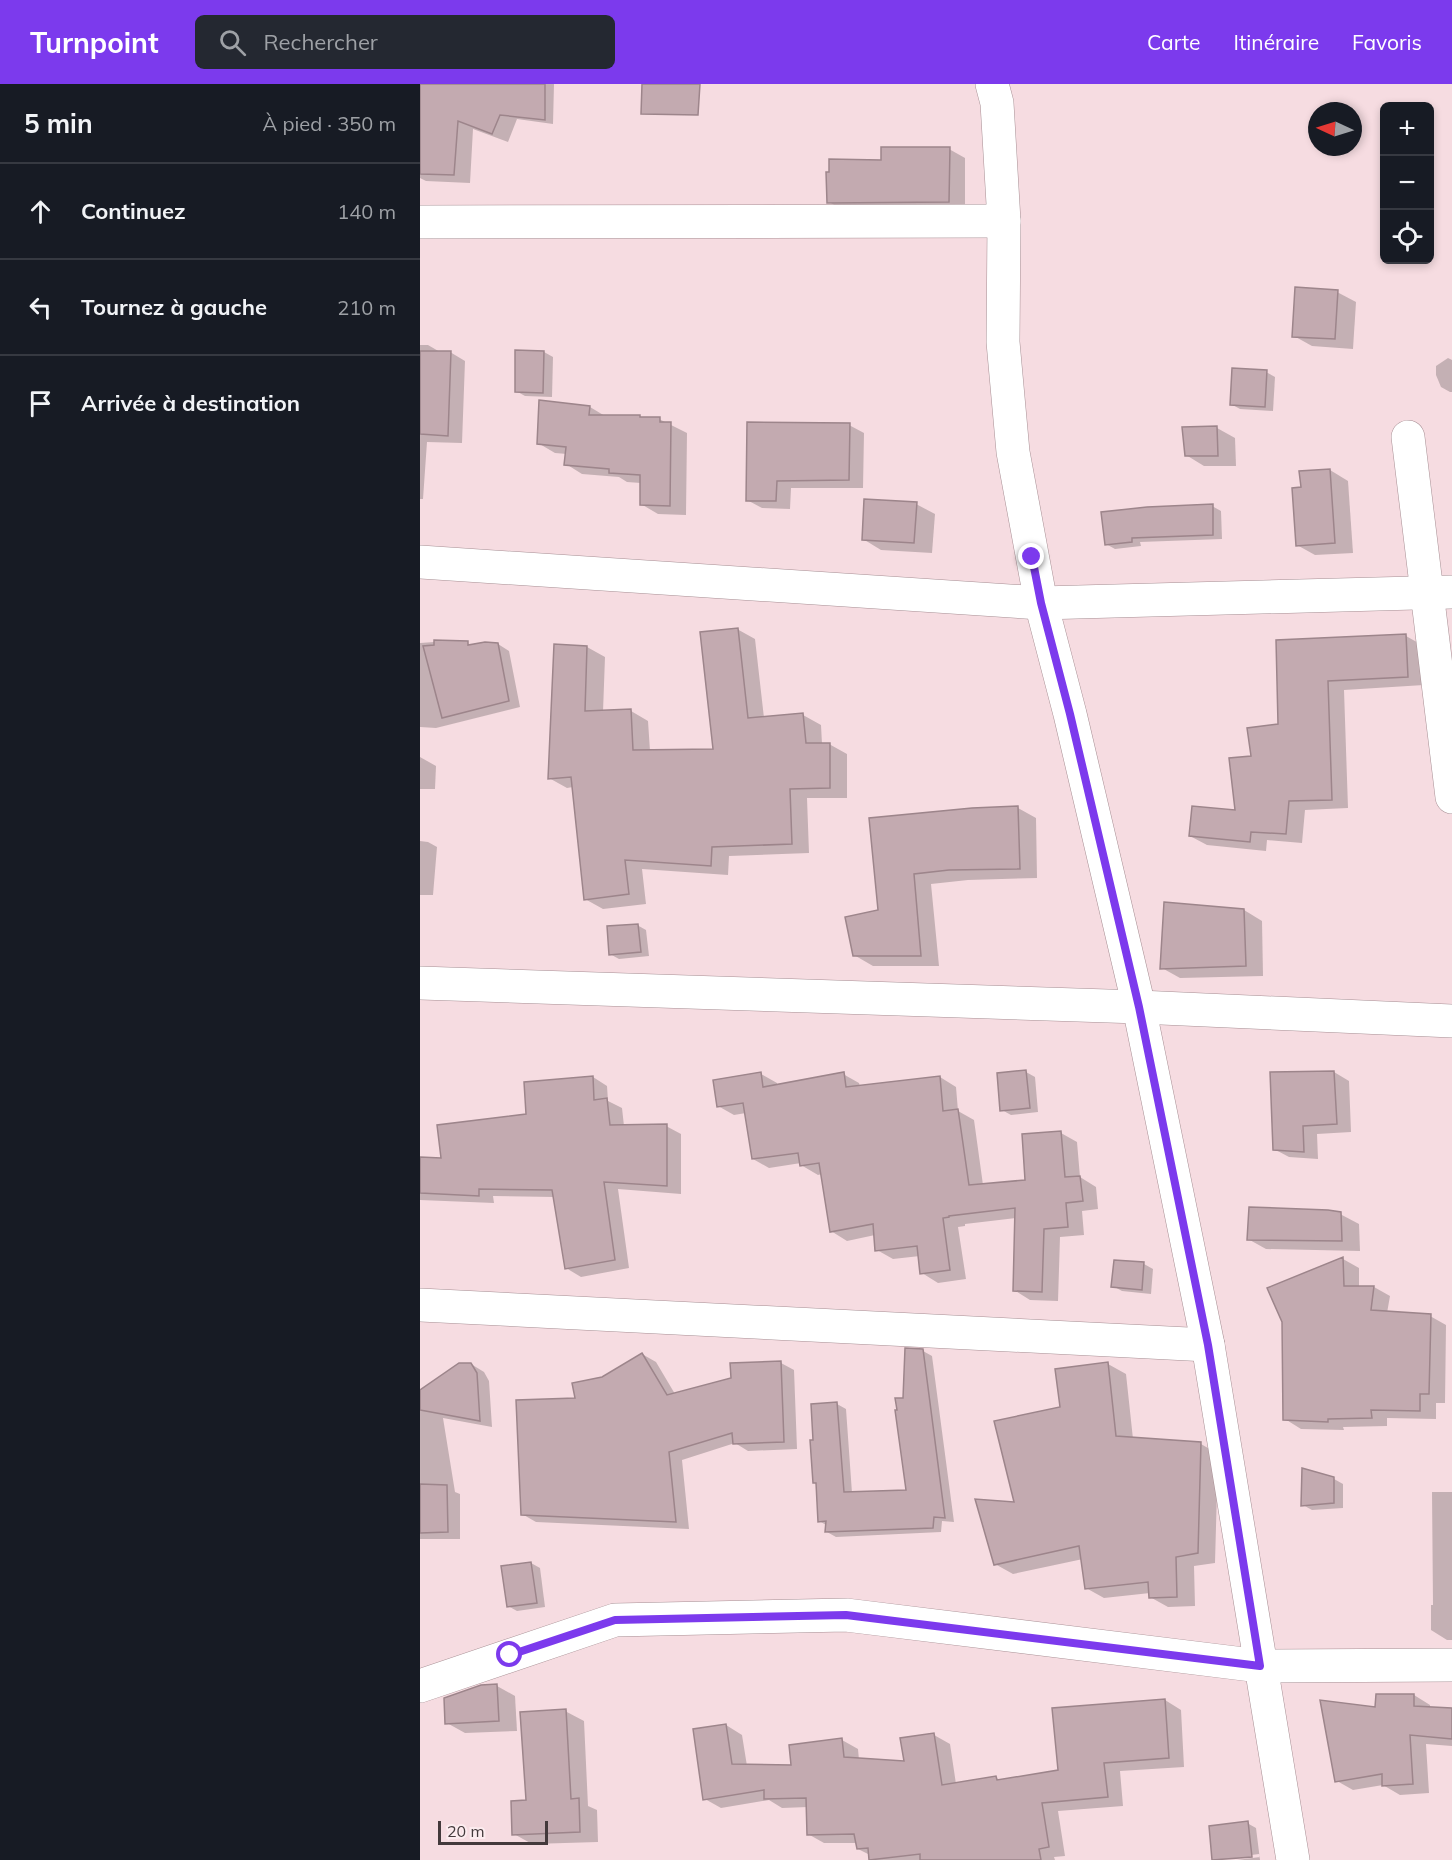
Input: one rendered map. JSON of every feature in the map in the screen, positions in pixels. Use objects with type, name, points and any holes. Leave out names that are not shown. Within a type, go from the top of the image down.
[{"type":"street","points":[[992,84],[997,104],[1005,220],[1003,342],[1012,452],[1041,603],[1070,714],[1139,1007],[1208,1345],[1293,1860]]},
{"type":"street","points":[[420,222],[1005,220]]},
{"type":"street","points":[[1408,437],[1440,592],[1452,797]]},
{"type":"street","points":[[420,562],[1041,603],[1440,592]]},
{"type":"street","points":[[420,982],[1139,1007],[1452,1021]]},
{"type":"street","points":[[420,1305],[1208,1345]]},
{"type":"street","points":[[420,1686],[615,1620],[846,1615],[1260,1666],[1452,1665]]},
{"type":"building","points":[[420,84],[545,84],[545,120],[500,115],[492,134],[458,121],[454,175],[420,174]]},
{"type":"building","points":[[642,84],[700,84],[698,115],[641,114]]},
{"type":"building","points":[[881,147],[950,147],[949,202],[827,203],[826,172],[829,172],[829,159],[881,160]]},
{"type":"building","points":[[1295,287],[1338,290],[1335,339],[1292,337]]},
{"type":"building","points":[[515,350],[544,351],[543,393],[515,392]]},
{"type":"building","points":[[420,351],[451,351],[448,436],[420,434]]},
{"type":"building","points":[[1232,368],[1267,370],[1265,407],[1230,405]]},
{"type":"building","points":[[539,400],[590,406],[589,415],[640,415],[640,417],[660,417],[660,422],[671,422],[670,506],[640,505],[640,475],[609,473],[609,469],[564,465],[566,447],[537,444]]},
{"type":"building","points":[[747,422],[850,423],[849,480],[777,481],[776,501],[746,501]]},
{"type":"building","points":[[1217,426],[1218,456],[1185,456],[1182,427]]},
{"type":"building","points":[[1330,469],[1335,543],[1296,546],[1292,488],[1301,487],[1299,471]]},
{"type":"building","points":[[864,499],[917,502],[914,543],[862,540]]},
{"type":"building","points":[[1213,504],[1213,535],[1132,538],[1132,542],[1105,545],[1101,512]]},
{"type":"building","points":[[738,628],[748,718],[803,713],[806,743],[830,743],[830,788],[790,789],[792,844],[712,847],[711,866],[625,860],[629,894],[584,900],[571,777],[548,779],[554,644],[587,646],[585,711],[631,709],[633,750],[713,749],[700,632]]},
{"type":"building","points":[[1406,634],[1408,677],[1328,681],[1332,800],[1289,801],[1286,834],[1251,832],[1250,842],[1189,836],[1192,806],[1235,810],[1229,758],[1251,756],[1247,728],[1278,724],[1276,640]]},
{"type":"building","points":[[434,640],[468,641],[468,645],[485,642],[498,643],[509,701],[442,718],[423,646],[434,645]]},
{"type":"building","points":[[1018,806],[1020,869],[949,870],[914,874],[921,956],[853,956],[845,917],[878,910],[869,818]]},
{"type":"building","points":[[1164,902],[1244,909],[1246,966],[1160,969]]},
{"type":"building","points":[[638,924],[641,952],[609,955],[607,926]]},
{"type":"building","points":[[1026,1070],[1030,1108],[1000,1111],[997,1073]]},
{"type":"building","points":[[1334,1071],[1337,1124],[1303,1126],[1304,1152],[1273,1150],[1270,1072]]},
{"type":"building","points":[[761,1072],[763,1087],[844,1072],[846,1087],[940,1076],[943,1111],[958,1109],[969,1185],[1025,1180],[1022,1134],[1061,1131],[1065,1177],[1080,1176],[1083,1201],[1066,1203],[1068,1227],[1044,1229],[1042,1292],[1013,1291],[1015,1208],[943,1218],[950,1270],[920,1274],[917,1246],[875,1251],[873,1224],[830,1232],[819,1163],[800,1166],[798,1153],[752,1159],[743,1103],[717,1107],[713,1080]]},
{"type":"building","points":[[593,1076],[594,1100],[607,1098],[610,1125],[667,1124],[667,1186],[604,1182],[615,1260],[565,1269],[552,1190],[479,1189],[479,1196],[420,1193],[420,1157],[441,1158],[437,1125],[526,1114],[524,1082]]},
{"type":"building","points":[[1249,1207],[1341,1212],[1342,1241],[1247,1240]]},
{"type":"building","points":[[1343,1257],[1344,1286],[1374,1286],[1371,1310],[1431,1314],[1429,1394],[1420,1394],[1420,1411],[1371,1410],[1372,1418],[1328,1419],[1328,1422],[1283,1420],[1282,1322],[1267,1288]]},
{"type":"building","points":[[1114,1260],[1144,1262],[1142,1290],[1111,1287]]},
{"type":"building","points":[[905,1348],[923,1349],[945,1518],[934,1517],[933,1528],[825,1532],[826,1521],[818,1522],[816,1483],[813,1483],[810,1440],[813,1440],[811,1404],[837,1402],[844,1492],[906,1490],[895,1410],[897,1410],[895,1398],[903,1398]]},
{"type":"building","points":[[642,1353],[667,1395],[731,1378],[730,1363],[781,1361],[784,1442],[733,1444],[732,1433],[669,1452],[676,1522],[521,1515],[516,1400],[575,1398],[572,1383],[602,1377]]},
{"type":"building","points":[[1108,1362],[1116,1436],[1201,1442],[1198,1553],[1176,1557],[1177,1597],[1149,1598],[1148,1582],[1085,1589],[1079,1546],[994,1565],[975,1499],[1014,1502],[994,1421],[1060,1407],[1055,1369]]},
{"type":"building","points":[[459,1363],[471,1363],[477,1373],[480,1421],[420,1410],[420,1390]]},
{"type":"building","points":[[1302,1468],[1334,1477],[1334,1503],[1301,1506]]},
{"type":"building","points":[[420,1484],[447,1485],[448,1532],[420,1533]]},
{"type":"building","points":[[531,1562],[537,1603],[507,1607],[501,1566]]},
{"type":"building","points":[[497,1684],[499,1721],[445,1724],[444,1698],[481,1685]]},
{"type":"building","points":[[1376,1694],[1414,1694],[1414,1706],[1452,1708],[1452,1739],[1410,1735],[1413,1784],[1382,1786],[1382,1774],[1335,1782],[1320,1700],[1375,1707]]},
{"type":"building","points":[[1165,1699],[1169,1758],[1104,1763],[1108,1797],[1042,1803],[1049,1847],[1039,1849],[1041,1860],[920,1860],[920,1854],[869,1860],[868,1848],[857,1849],[854,1834],[807,1835],[806,1798],[764,1799],[764,1790],[703,1800],[693,1729],[726,1724],[732,1764],[791,1765],[789,1745],[842,1738],[844,1757],[904,1761],[900,1738],[934,1733],[942,1785],[996,1776],[997,1780],[1058,1770],[1052,1708]]},
{"type":"building","points":[[566,1709],[571,1799],[579,1798],[580,1832],[512,1835],[511,1801],[526,1800],[520,1712]]},
{"type":"building","points":[[1248,1821],[1252,1857],[1212,1860],[1209,1826]]},
{"type":"route","points":[[510,1655],[615,1620],[846,1615],[1260,1666],[1208,1345],[1139,1007],[1070,714],[1041,603],[1032,557]]}]
